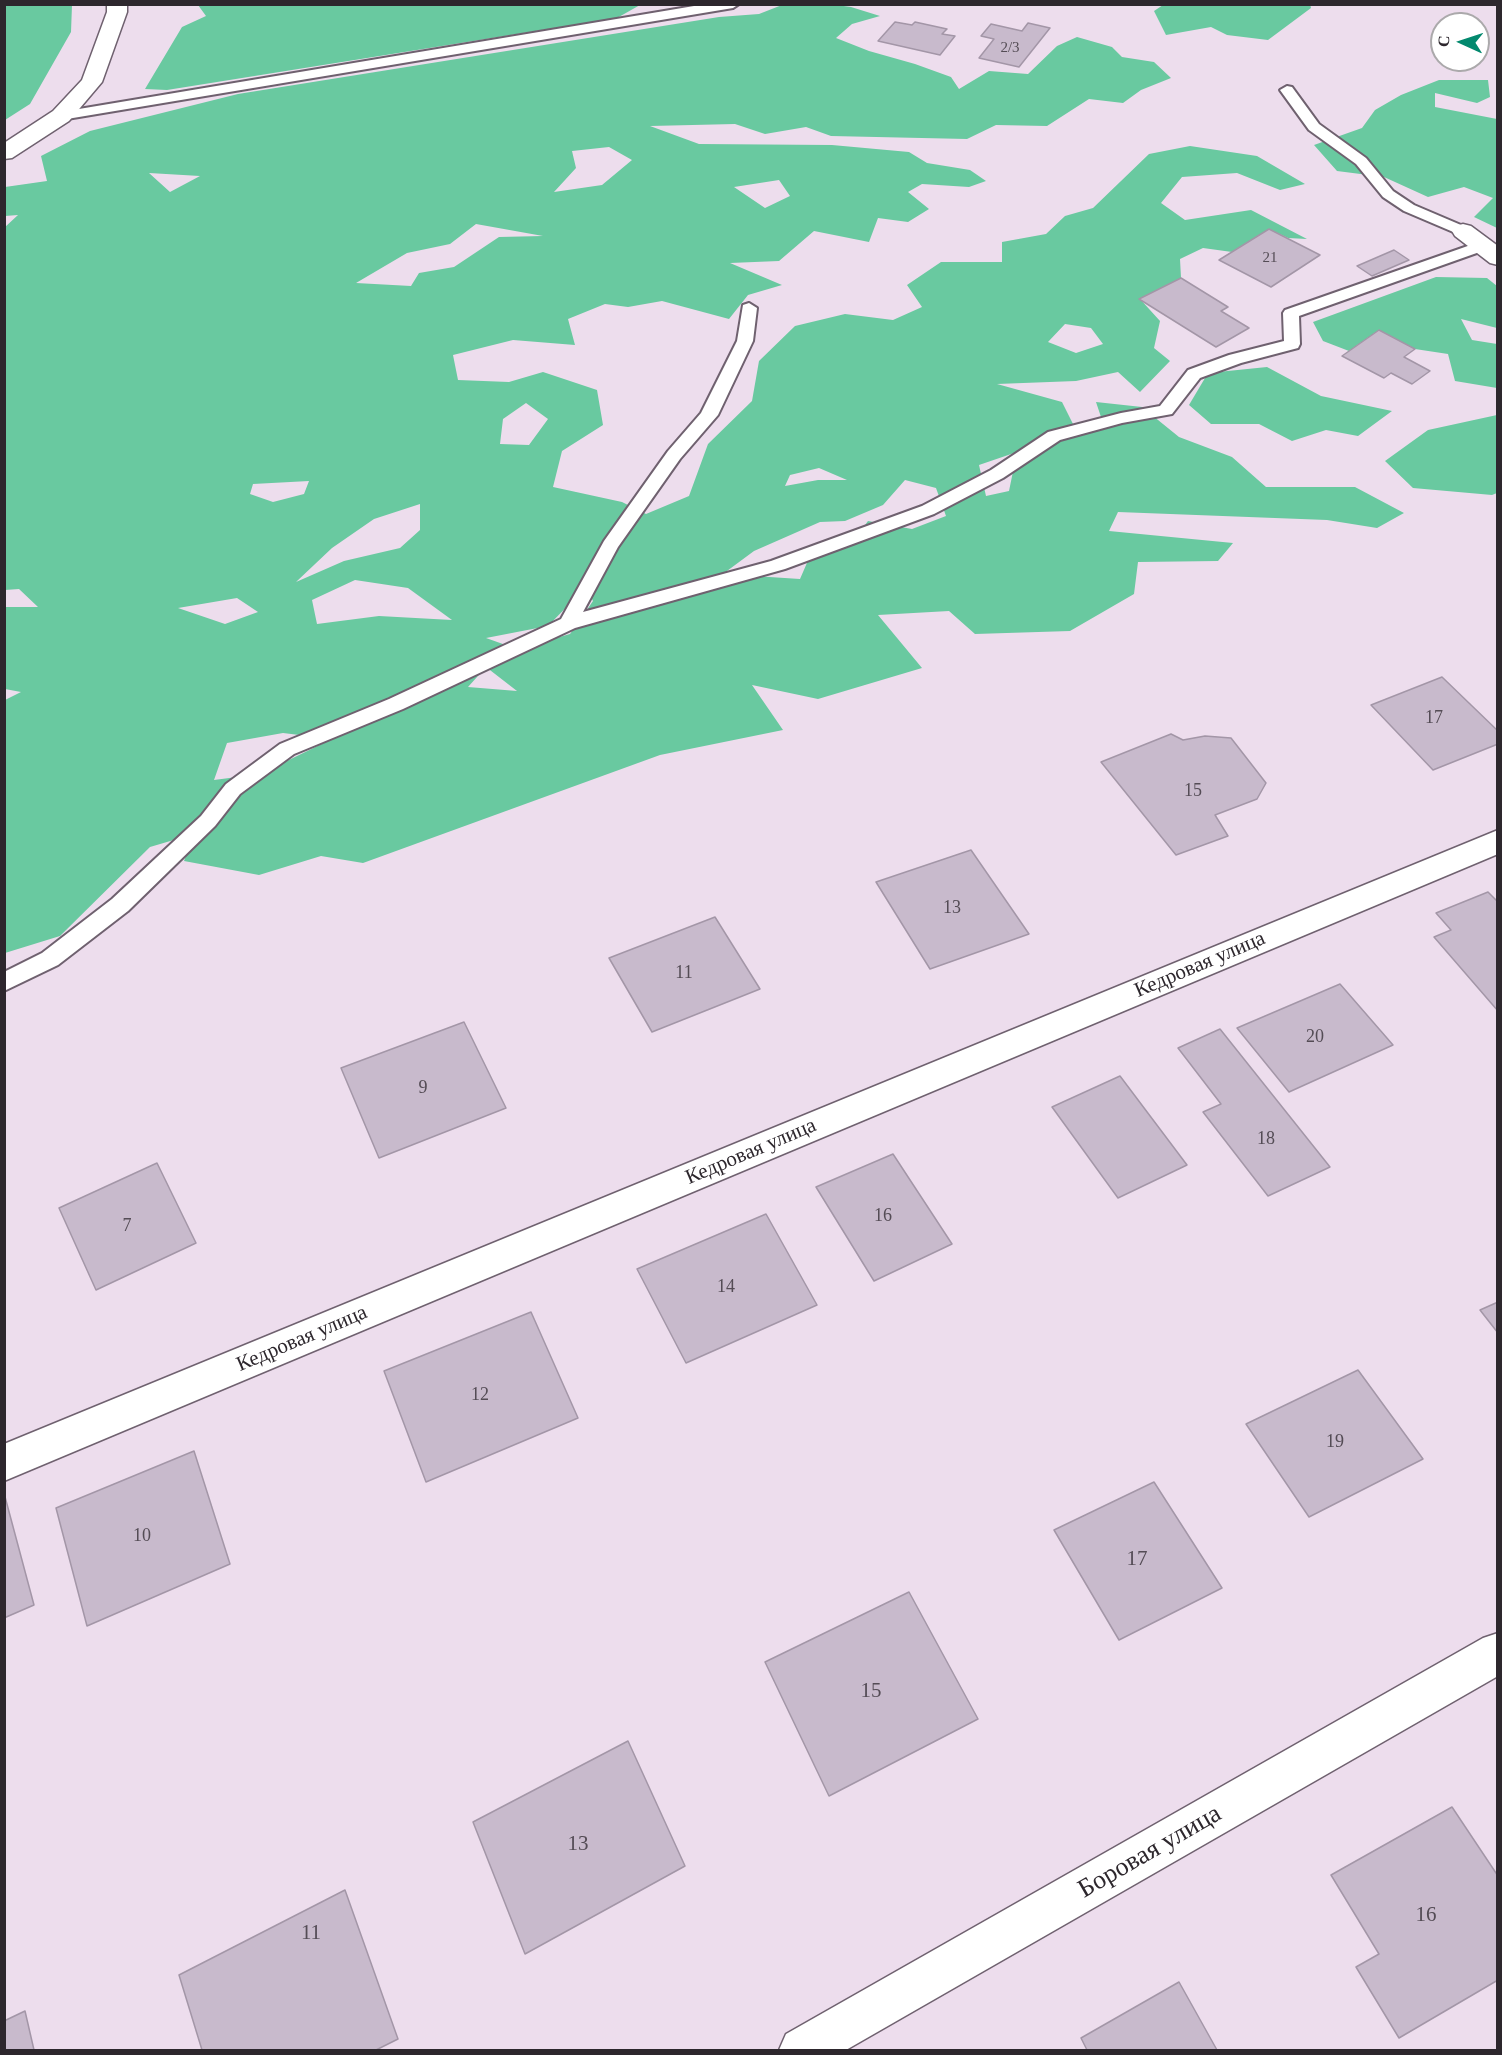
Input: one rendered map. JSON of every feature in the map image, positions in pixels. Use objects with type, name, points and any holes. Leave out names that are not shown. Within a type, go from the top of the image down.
[{"type":"street","points":[[4,153],[61,116],[92,82],[117,12],[117,4]]},
{"type":"street","points":[[1463,231],[1490,252]]},
{"type":"street","name":"Кедровая улица","points":[[4,1463],[1497,841]]},
{"type":"street","name":"Боровая улица","points":[[802,2050],[1497,1653]]},
{"type":"lane","points":[[61,116],[733,4]]},
{"type":"lane","points":[[1287,90],[1314,127],[1361,161],[1388,194],[1409,208],[1463,231]]},
{"type":"lane","points":[[4,982],[50,959],[120,905],[208,821],[233,789],[287,749],[396,704],[568,623],[778,565],[928,510],[997,474],[1054,436],[1121,418],[1166,410],[1194,374],[1235,359],[1292,344],[1291,313],[1490,252]]},
{"type":"lane","points":[[568,623],[610,545],[674,455],[709,415],[746,341],[748,308]]},
{"type":"green space","points":[[5,4],[72,5],[71,32],[30,104],[5,120]]},
{"type":"green space","points":[[829,4],[851,7],[880,16],[852,24],[836,38],[951,77],[959,89],[989,71],[1028,74],[1057,46],[1077,37],[1112,47],[1122,57],[1154,62],[1171,78],[1141,90],[1123,103],[1089,99],[1047,126],[996,125],[967,139],[831,136],[806,127],[765,134],[735,124],[650,126],[699,144],[832,145],[909,152],[927,163],[970,170],[986,181],[969,187],[922,184],[908,192],[929,209],[908,222],[878,218],[869,242],[814,231],[779,261],[730,263],[782,285],[748,295],[729,319],[662,301],[628,307],[605,304],[568,319],[575,345],[513,340],[453,355],[458,380],[509,382],[543,372],[597,390],[603,425],[562,451],[553,487],[622,502],[646,514],[689,496],[708,444],[752,401],[759,361],[795,326],[845,314],[893,320],[922,307],[907,285],[941,262],[1002,262],[1002,242],[1046,234],[1065,216],[1093,208],[1149,154],[1190,146],[1257,156],[1305,184],[1280,190],[1237,173],[1182,177],[1161,203],[1185,220],[1251,210],[1307,239],[1288,238],[1269,229],[1232,252],[1203,248],[1180,259],[1181,278],[1140,299],[1160,321],[1154,348],[1170,361],[1140,392],[1118,372],[1076,381],[997,384],[1062,402],[1075,428],[1103,423],[1096,402],[1142,407],[1179,437],[1232,457],[1266,487],[1355,487],[1404,513],[1377,528],[1327,520],[1118,512],[1109,531],[1233,543],[1218,561],[1138,562],[1134,594],[1070,631],[975,634],[949,611],[878,615],[922,668],[818,699],[752,685],[783,730],[660,755],[363,863],[321,856],[259,875],[184,861],[194,834],[150,847],[60,936],[5,953],[5,700],[21,692],[5,689],[5,607],[38,607],[19,589],[5,590],[4,228],[18,215],[5,216],[5,187],[47,181],[41,156],[90,131],[238,94],[719,17],[759,14],[782,5]],"holes":[[[609,147],[632,160],[602,185],[554,192],[576,168],[572,151]],[[149,173],[200,176],[170,192]],[[779,180],[790,196],[765,208],[734,187]],[[476,224],[543,236],[499,237],[454,267],[419,273],[411,286],[356,283],[407,253],[450,244]],[[1065,324],[1091,328],[1103,344],[1076,353],[1048,342]],[[526,403],[548,419],[529,445],[500,444],[503,419]],[[1017,452],[1009,491],[986,496],[979,465]],[[819,468],[847,480],[818,480],[785,486],[790,475]],[[905,480],[936,488],[946,516],[912,529],[868,521],[851,544],[813,549],[800,579],[754,576],[708,585],[754,551],[820,522],[845,521],[883,505]],[[309,481],[304,494],[273,502],[250,494],[253,484]],[[420,504],[420,530],[400,548],[344,561],[296,582],[332,548],[374,519]],[[355,580],[408,588],[452,620],[379,616],[317,624],[312,600]],[[586,587],[593,601],[570,634],[517,649],[486,638],[548,626]],[[237,598],[258,612],[225,624],[178,608]],[[486,667],[517,691],[468,687]],[[283,733],[332,739],[260,774],[214,780],[227,743]]]},
{"type":"green space","points":[[1310,4],[1311,8],[1268,40],[1227,35],[1211,27],[1166,35],[1154,11],[1163,5]]},
{"type":"green space","points":[[198,5],[640,5],[617,18],[167,90],[145,89],[182,27],[206,16]]},
{"type":"green space","points":[[1439,80],[1488,80],[1490,97],[1477,103],[1435,93],[1435,107],[1497,119],[1497,228],[1474,217],[1493,198],[1464,187],[1428,197],[1384,177],[1337,171],[1314,145],[1362,128],[1375,110],[1401,95]]},
{"type":"green space","points":[[1436,277],[1487,278],[1497,286],[1497,328],[1461,319],[1472,340],[1497,344],[1497,388],[1455,381],[1448,354],[1415,349],[1379,330],[1349,351],[1323,341],[1313,322]]},
{"type":"green space","points":[[1267,367],[1321,396],[1392,411],[1358,436],[1326,430],[1292,441],[1259,424],[1211,424],[1189,405],[1208,373]]},
{"type":"green space","points":[[1497,415],[1497,493],[1492,495],[1413,488],[1385,461],[1428,430]]},
{"type":"building","points":[[895,22],[912,25],[915,22],[947,29],[942,34],[955,36],[940,55],[878,41]]},
{"type":"building","points":[[1028,23],[1050,28],[1019,67],[979,58],[994,39],[981,36],[991,24],[1022,31]]},
{"type":"building","points":[[1269,229],[1320,255],[1271,287],[1219,260]]},
{"type":"building","points":[[1394,250],[1409,260],[1372,276],[1357,266]]},
{"type":"building","points":[[1181,278],[1228,307],[1221,311],[1249,328],[1216,347],[1139,299]]},
{"type":"building","points":[[1379,330],[1415,349],[1404,357],[1430,371],[1412,384],[1391,373],[1384,378],[1342,356]]},
{"type":"building","points":[[1442,677],[1498,731],[1498,744],[1433,770],[1371,705]]},
{"type":"building","points":[[1171,734],[1183,740],[1205,736],[1231,738],[1266,783],[1257,799],[1215,815],[1228,836],[1176,855],[1101,762]]},
{"type":"building","points":[[971,850],[1029,934],[930,969],[876,882]]},
{"type":"building","points":[[1488,892],[1498,902],[1498,1011],[1434,937],[1451,930],[1436,913]]},
{"type":"building","points":[[715,917],[760,989],[652,1032],[609,958]]},
{"type":"building","points":[[1340,984],[1393,1045],[1289,1092],[1237,1028]]},
{"type":"building","points":[[464,1022],[506,1108],[379,1158],[341,1068]]},
{"type":"building","points":[[1220,1029],[1330,1167],[1268,1196],[1203,1112],[1221,1104],[1178,1048]]},
{"type":"building","points":[[1120,1076],[1187,1165],[1118,1198],[1052,1107]]},
{"type":"building","points":[[893,1154],[952,1244],[874,1281],[816,1187]]},
{"type":"building","points":[[157,1163],[196,1243],[96,1290],[59,1208]]},
{"type":"building","points":[[766,1214],[817,1305],[686,1363],[637,1269]]},
{"type":"building","points":[[1498,1302],[1498,1333],[1480,1310]]},
{"type":"building","points":[[531,1312],[578,1418],[426,1482],[384,1371]]},
{"type":"building","points":[[1358,1370],[1423,1459],[1309,1517],[1246,1424]]},
{"type":"building","points":[[194,1451],[230,1564],[87,1626],[56,1508]]},
{"type":"building","points":[[1154,1482],[1222,1588],[1119,1640],[1054,1530]]},
{"type":"building","points":[[4,1493],[34,1605],[4,1618]]},
{"type":"building","points":[[909,1592],[978,1719],[829,1796],[765,1662]]},
{"type":"building","points":[[628,1741],[685,1866],[525,1954],[473,1822]]},
{"type":"building","points":[[1452,1807],[1498,1876],[1498,1980],[1399,2038],[1356,1967],[1379,1954],[1331,1875]]},
{"type":"building","points":[[345,1890],[398,2039],[376,2050],[202,2050],[179,1975]]},
{"type":"building","points":[[1179,1982],[1217,2050],[1087,2050],[1081,2038]]},
{"type":"building","points":[[25,2011],[34,2050],[4,2050],[4,2021]]}]
